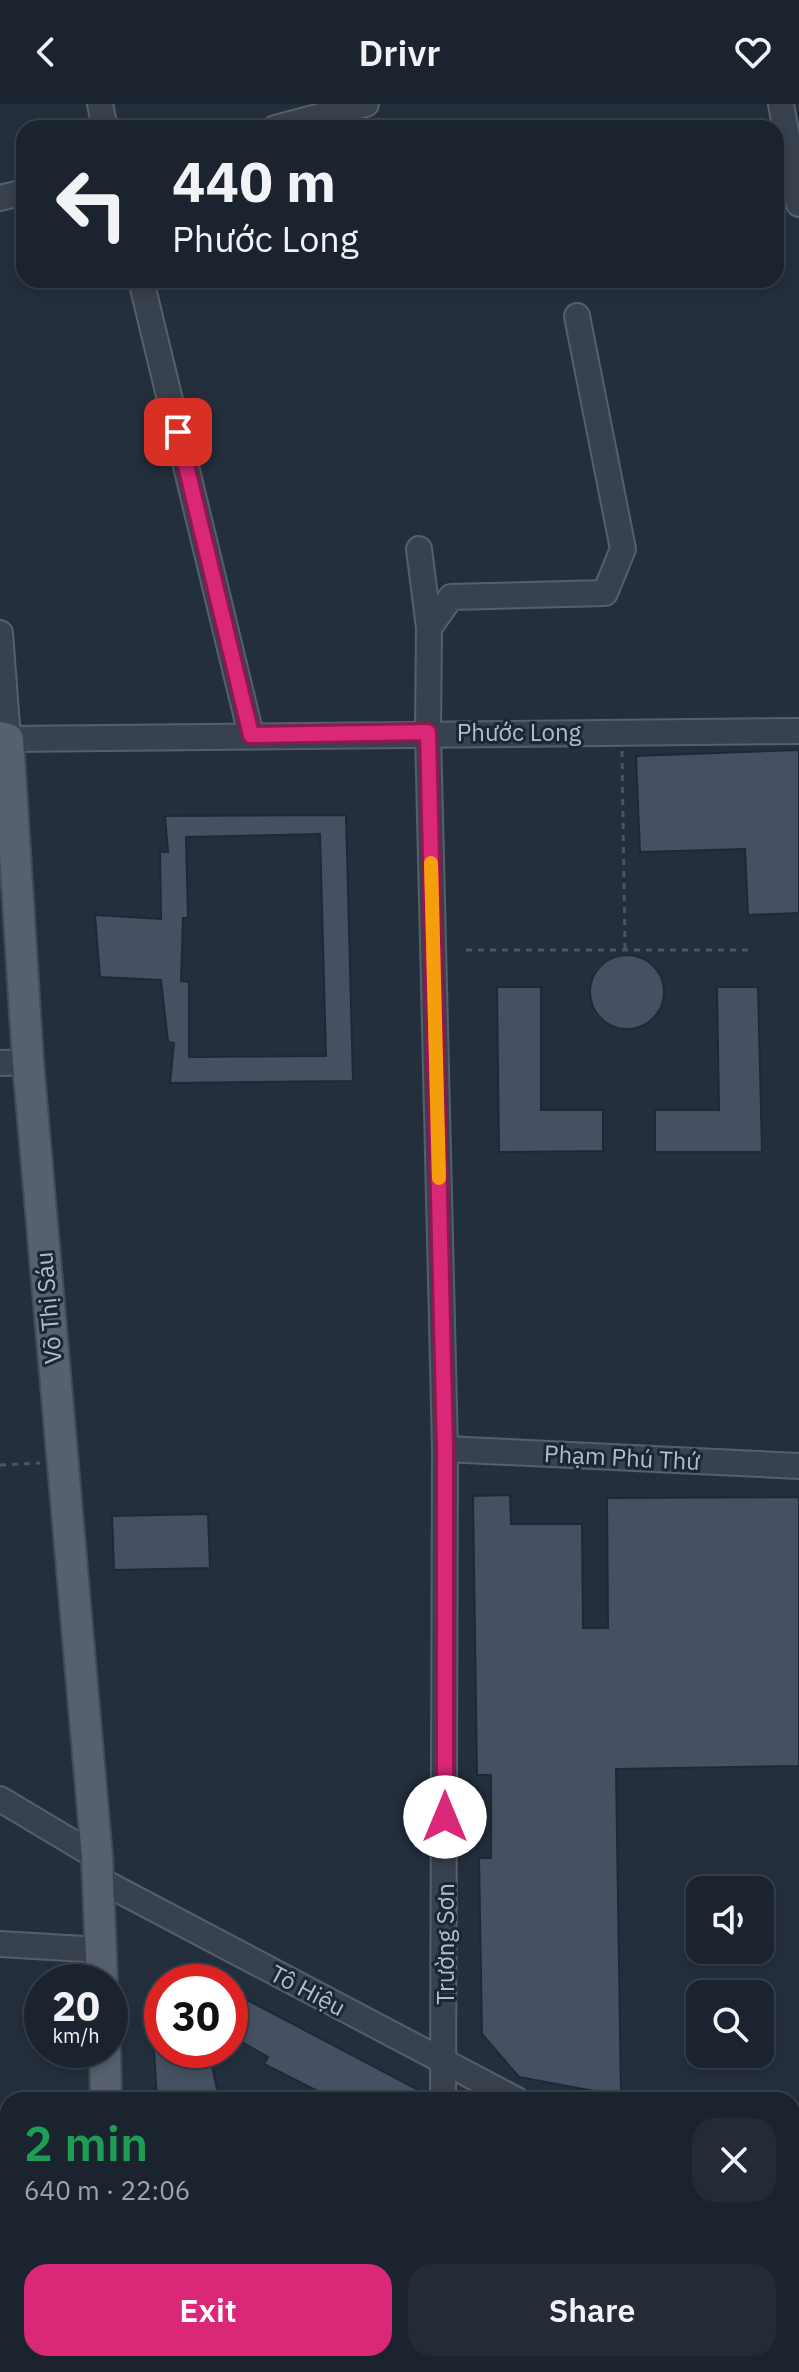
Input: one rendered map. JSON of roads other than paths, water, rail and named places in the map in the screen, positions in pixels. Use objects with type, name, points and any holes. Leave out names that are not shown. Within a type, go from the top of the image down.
[{"type":"main road","name":"Võ Thị Sáu","points":[[4,738],[14,1063],[60,1462],[97,1868],[101,1964]]},
{"type":"main road","points":[[105,2068],[106,2092]]},
{"type":"street","points":[[300,112],[366,104]]},
{"type":"street","points":[[784,120],[799,201]]},
{"type":"street","points":[[143,288],[251,735]]},
{"type":"street","points":[[429,628],[451,597],[605,593],[623,549],[577,316]]},
{"type":"street","name":"Trường Sơn","points":[[419,549],[429,628],[428,732],[445,1449],[444,2092]]},
{"type":"street","name":"Võ Thị Sáu","points":[[0,633],[4,738]]},
{"type":"street","name":"Phước Long","points":[[4,738],[799,731]]},
{"type":"street","name":"Phạm Phú Thứ","points":[[445,1449],[799,1466]]},
{"type":"street","name":"Tô Hiệu","points":[[0,1799],[97,1868],[502,2092]]},
{"type":"street","points":[[0,1944],[101,1950]]}]
